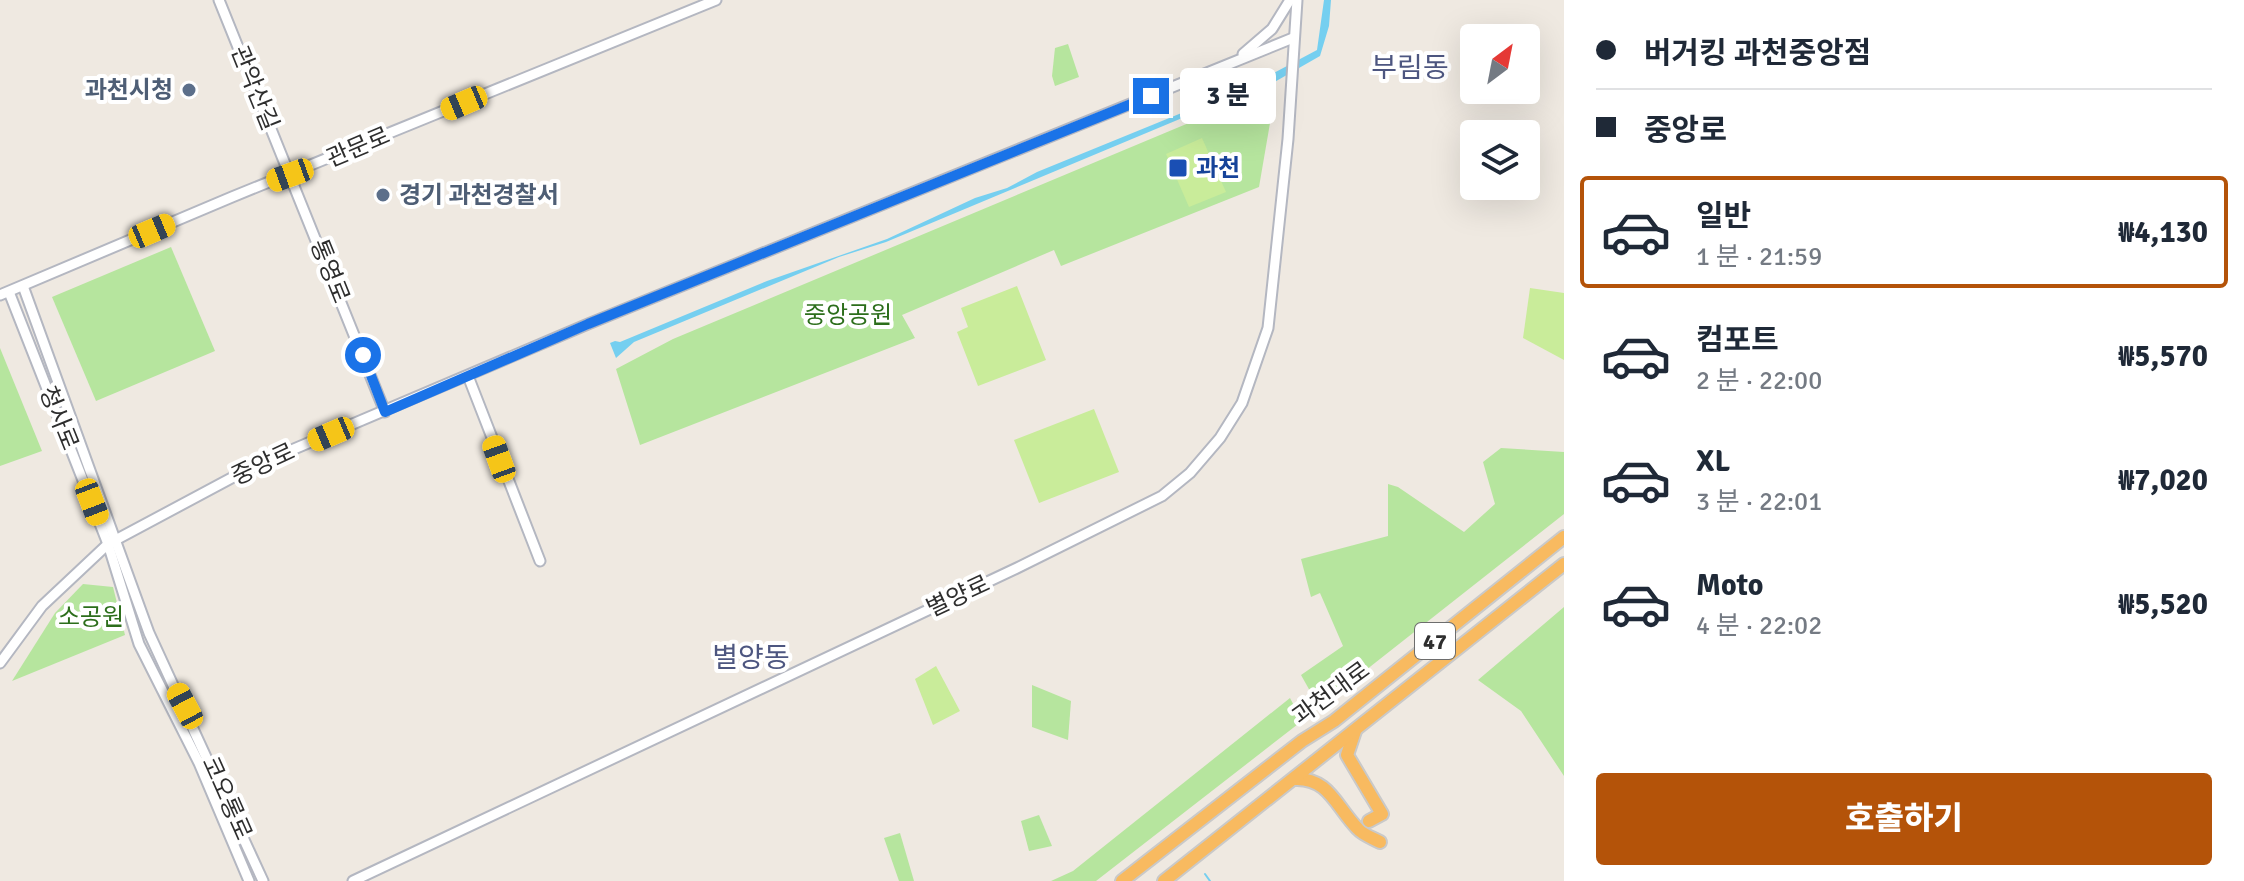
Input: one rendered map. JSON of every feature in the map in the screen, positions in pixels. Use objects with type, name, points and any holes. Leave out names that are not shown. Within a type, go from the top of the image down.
[{"type":"highway","name":"과천대로","points":[[1122,881],[1302,741],[1334,721],[1564,537]]},
{"type":"highway","name":"과천대로","points":[[1164,881],[1564,564]]},
{"type":"highway","points":[[1355,731],[1347,755],[1382,814],[1369,821]]},
{"type":"highway","points":[[1294,779],[1311,778],[1324,786],[1360,831],[1380,842]]},
{"type":"street","name":"관악산길","points":[[219,0],[290,175]]},
{"type":"street","name":"관문로","points":[[4,293],[716,0]]},
{"type":"street","points":[[1232,63],[1272,29],[1290,0]]},
{"type":"street","points":[[1293,38],[1297,0]]},
{"type":"street","name":"중앙로","points":[[0,663],[42,606],[112,542],[254,466],[1293,38]]},
{"type":"street","name":"별양로","points":[[353,881],[1162,496],[1196,466],[1242,403],[1268,328],[1291,90],[1293,38]]},
{"type":"street","name":"통영로","points":[[290,175],[385,412]]},
{"type":"street","name":"청사로","points":[[23,286],[112,542]]},
{"type":"street","name":"청사로","points":[[4,293],[112,542]]},
{"type":"street","points":[[468,376],[540,561]]},
{"type":"street","points":[[112,542],[139,644],[199,763],[249,881]]},
{"type":"street","name":"코오롱로","points":[[112,542],[149,633],[263,881]]},
{"type":"green space","points":[[1068,44],[1079,77],[1055,86],[1052,76],[1055,48]]},
{"type":"green space","name":"중앙공원","points":[[1270,89],[1274,100],[1259,187],[1061,266],[1054,250],[902,315],[915,338],[640,445],[616,369],[673,339]]},
{"type":"green space","points":[[1202,138],[1226,192],[1189,207],[1166,154]]},
{"type":"green space","points":[[171,247],[215,351],[96,401],[52,297]]},
{"type":"green space","points":[[1017,286],[1046,360],[978,386],[957,332],[968,327],[961,308]]},
{"type":"green space","points":[[1530,288],[1564,293],[1564,360],[1523,338]]},
{"type":"green space","points":[[0,348],[42,451],[0,466]]},
{"type":"green space","points":[[1094,409],[1119,472],[1039,503],[1014,440]]},
{"type":"green space","points":[[1501,448],[1564,452],[1564,514],[1319,707],[1301,675],[1343,646],[1320,593],[1311,597],[1301,559],[1388,536],[1388,484],[1398,487],[1464,532],[1495,504],[1483,462]]},
{"type":"green space","name":"소공원","points":[[83,584],[113,587],[125,635],[12,681],[55,613]]},
{"type":"green space","points":[[1564,607],[1564,776],[1521,711],[1478,680]]},
{"type":"green space","points":[[936,666],[960,711],[933,725],[915,679]]},
{"type":"green space","points":[[1032,685],[1071,701],[1068,740],[1032,727]]},
{"type":"green space","points":[[1290,698],[1302,721],[1096,881],[1051,881],[1073,871]]},
{"type":"green space","points":[[1039,815],[1052,846],[1029,851],[1021,821]]},
{"type":"green space","points":[[900,833],[914,881],[899,881],[884,838]]},
{"type":"water","points":[[1324,0],[1331,0],[1329,26],[1320,56],[1271,84],[1242,93],[886,242],[839,257],[634,342],[616,358],[610,343],[620,342],[767,281],[887,239],[975,198],[1007,188],[1037,172],[1255,83],[1317,50]]},
{"type":"waterway","points":[[1205,874],[1210,881]]},
{"type":"place","name":"과천시청","points":[[189,90]]},
{"type":"place","name":"과천","points":[[1178,168]]},
{"type":"place","name":"경기 과천경찰서","points":[[383,195]]},
{"type":"district","name":"부림동","points":[[1410,67]]},
{"type":"district","name":"별양동","points":[[751,657]]},
{"type":"route","points":[[363,355],[385,412],[588,324],[1151,96]]}]
